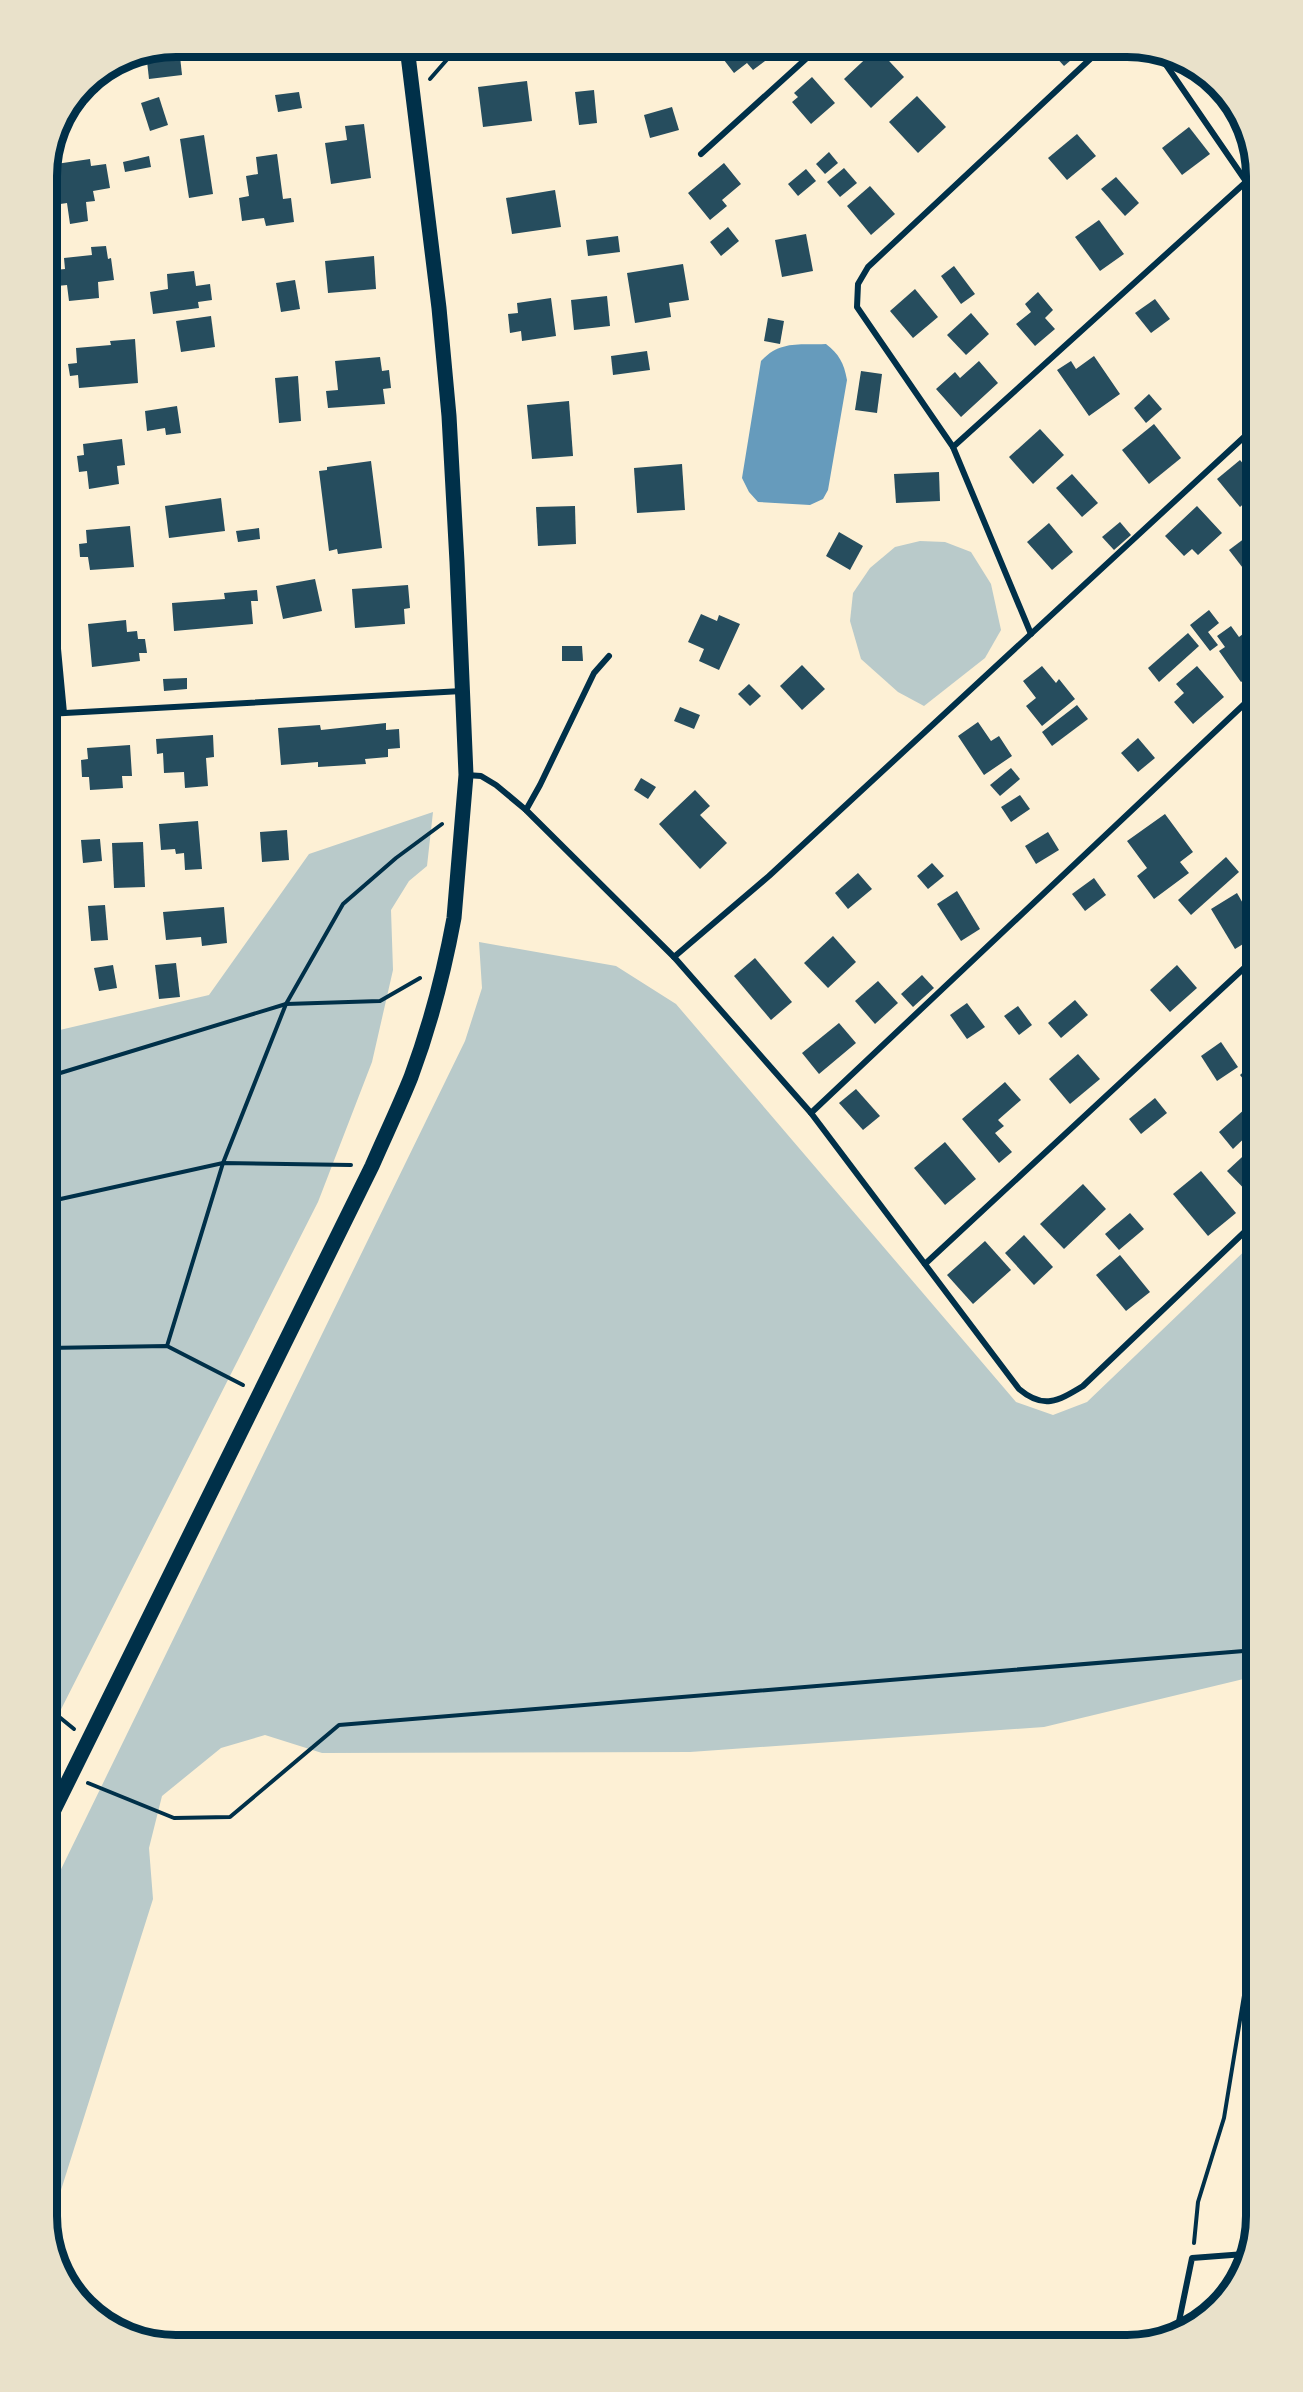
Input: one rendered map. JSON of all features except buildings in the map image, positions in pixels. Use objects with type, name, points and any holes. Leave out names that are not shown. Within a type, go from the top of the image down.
[{"type":"main road","points":[[57,1801],[261,1394],[372,1166],[410,1078],[434,1006],[445,964],[454,918],[464,807],[466,775],[464,691],[449,416],[439,308],[408,57]]},
{"type":"street","points":[[701,154],[808,57]]},
{"type":"street","points":[[1031,634],[953,447],[857,307],[858,284],[868,267],[1092,57]]},
{"type":"street","points":[[1165,63],[1246,180]]},
{"type":"street","points":[[953,447],[1246,182]]},
{"type":"street","points":[[674,957],[769,876],[1246,436]]},
{"type":"street","points":[[57,638],[64,713]]},
{"type":"street","points":[[526,810],[594,673],[609,656]]},
{"type":"street","points":[[57,713],[464,691]]},
{"type":"street","points":[[810,1113],[1246,703]]},
{"type":"street","points":[[466,775],[481,776],[496,785],[526,810],[674,957],[810,1113],[1019,1389],[1031,1399],[1048,1403],[1063,1398],[1083,1386],[1246,1231]]},
{"type":"street","points":[[925,1264],[1246,967]]},
{"type":"street","points":[[1179,2323],[1192,2258],[1240,2254]]},
{"type":"path","points":[[413,97],[449,57]]},
{"type":"path","points":[[167,1346],[223,1163],[286,1004],[343,904],[396,858],[464,807]]},
{"type":"path","points":[[57,1074],[286,1004],[380,1001],[445,964]]},
{"type":"path","points":[[57,1200],[223,1163],[372,1166]]},
{"type":"path","points":[[57,1348],[167,1346],[261,1394]]},
{"type":"path","points":[[69,1776],[174,1818],[230,1817],[339,1725],[1246,1651]]},
{"type":"path","points":[[57,1716],[87,1739]]},
{"type":"path","points":[[1192,2258],[1198,2202],[1224,2118],[1246,1983]]},
{"type":"shaded area","points":[[920,541],[945,542],[971,552],[991,584],[1001,630],[985,658],[924,706],[898,692],[861,659],[850,621],[853,593],[870,568],[895,547]]},
{"type":"shaded area","points":[[433,812],[427,866],[409,881],[391,910],[393,970],[372,1062],[318,1202],[57,1717],[57,1031],[209,995],[309,854]]},
{"type":"shaded area","points":[[479,942],[616,966],[676,1004],[1016,1402],[1053,1415],[1087,1402],[1246,1250],[1246,1678],[1044,1727],[690,1752],[322,1753],[265,1735],[221,1748],[162,1796],[149,1848],[153,1899],[57,2203],[57,1877],[465,1041],[482,988]]},
{"type":"water","points":[[799,344],[826,344],[840,359],[847,380],[828,490],[823,499],[810,505],[758,502],[749,492],[742,478],[761,361],[768,354],[783,347]]}]
